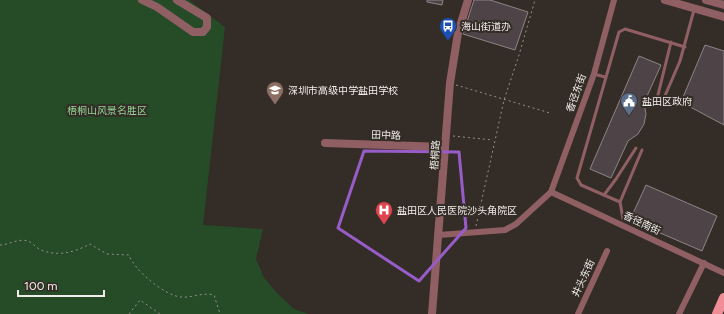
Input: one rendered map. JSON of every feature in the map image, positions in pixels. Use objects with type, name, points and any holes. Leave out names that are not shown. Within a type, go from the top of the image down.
[{"type":"main road","points":[[717,314],[724,298]]},
{"type":"street","points":[[142,0],[157,7],[193,32],[203,32],[207,27],[207,18],[177,0]]},
{"type":"street","name":"梧桐路","points":[[432,314],[450,83],[458,33],[468,0]]},
{"type":"street","name":"香径东街","points":[[551,192],[594,74],[614,0]]},
{"type":"street","points":[[665,0],[724,18]]},
{"type":"street","points":[[706,0],[724,5]]},
{"type":"street","name":"田中路","points":[[325,143],[445,147]]},
{"type":"street","points":[[439,235],[497,232],[516,224],[551,192]]},
{"type":"street","name":"香径南街","points":[[551,192],[724,273]]},
{"type":"street","name":"井头东街","points":[[578,314],[607,251]]},
{"type":"street","points":[[679,314],[704,263]]},
{"type":"lane","points":[[661,104],[685,47],[695,9]]},
{"type":"lane","points":[[620,202],[581,185],[578,178],[605,77],[619,32],[625,29],[685,47]]},
{"type":"lane","points":[[656,103],[671,42]]},
{"type":"lane","points":[[594,74],[605,77]]},
{"type":"lane","points":[[604,195],[636,148]]},
{"type":"lane","points":[[623,219],[620,202],[642,150]]},
{"type":"path","points":[[475,232],[504,100],[535,0]]},
{"type":"path","points":[[450,83],[550,113]]},
{"type":"path","points":[[446,136],[494,140]]},
{"type":"path","points":[[0,245],[16,240],[28,241],[41,250],[59,254],[77,250],[90,244],[107,254],[129,255],[132,263],[137,269],[158,286],[179,297],[190,297],[207,293],[214,295],[220,314]]},
{"type":"path","points":[[129,314],[140,300],[160,314]]},
{"type":"highlighted area","points":[[364,151],[459,152],[466,228],[419,281],[338,228]]},
{"type":"green space","name":"梧桐山风景名胜区","points":[[0,0],[189,0],[225,27],[203,225],[263,229],[256,259],[264,278],[294,309],[308,314],[0,314]]},
{"type":"building","points":[[427,0],[443,0],[442,5],[427,2]]},
{"type":"building","points":[[474,0],[490,0],[528,12],[515,50],[463,34]]},
{"type":"building","points":[[705,45],[724,51],[724,125],[681,102]]},
{"type":"building","name":"盐田区政府","points":[[639,56],[661,65],[644,103],[646,114],[644,124],[638,134],[628,141],[611,178],[590,169]]},
{"type":"building","points":[[646,185],[717,216],[702,251],[630,220]]},
{"type":"place","name":"海山街道办","points":[[448,41]]},
{"type":"place","name":"深圳市高级中学盐田学校","points":[[275,105]]},
{"type":"place","name":"盐田区政府","points":[[629,116]]},
{"type":"place","name":"盐田区人民医院沙头角院区","points":[[384,225]]}]
